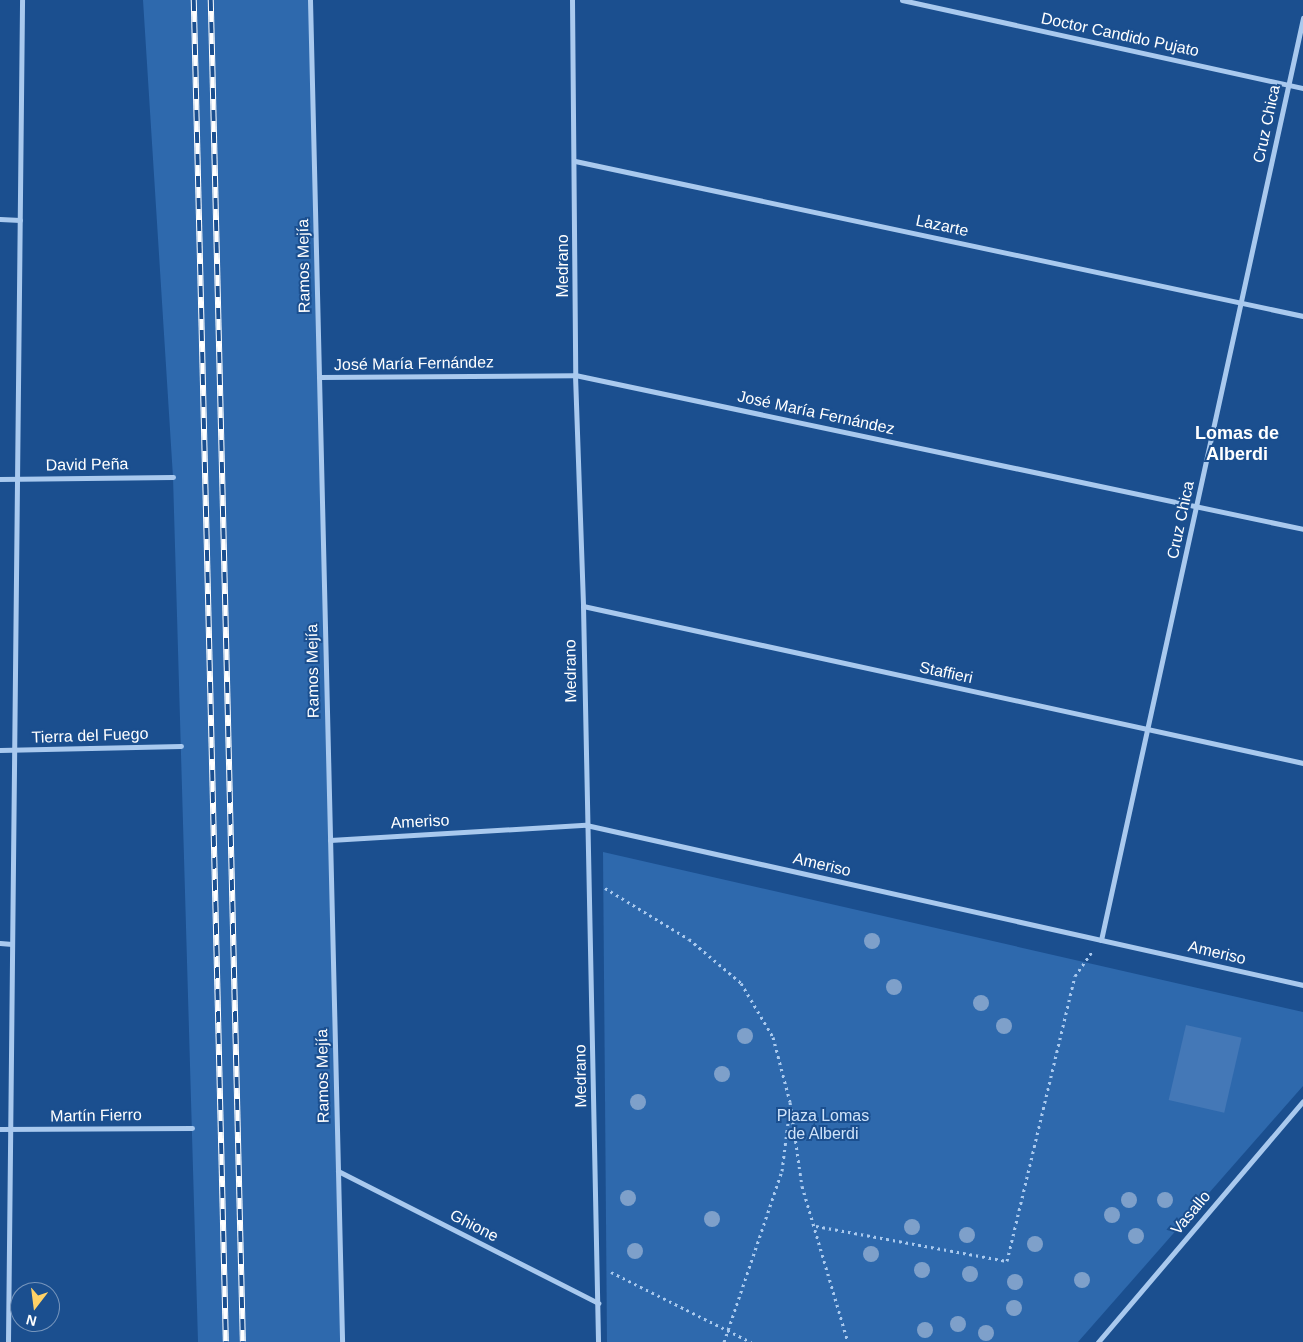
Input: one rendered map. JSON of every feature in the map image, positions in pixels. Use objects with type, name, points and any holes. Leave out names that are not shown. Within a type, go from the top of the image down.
[{"type":"street","points":[[8,1342],[22,0]]},
{"type":"street","name":"Ramos Mejía","points":[[310,0],[342,1342]]},
{"type":"street","name":"Medrano","points":[[572,0],[575,161],[575,375],[583,606],[598,1342]]},
{"type":"street","name":"Doctor Candido Pujato","points":[[902,0],[1303,88]]},
{"type":"street","name":"Cruz Chica","points":[[1101,940],[1303,18]]},
{"type":"street","name":"Lazarte","points":[[575,161],[1303,316]]},
{"type":"street","points":[[0,219],[20,220]]},
{"type":"street","name":"José María Fernández","points":[[319,377],[575,375],[1303,529]]},
{"type":"street","name":"David Peña","points":[[0,479],[173,477]]},
{"type":"street","name":"Staffieri","points":[[583,606],[1148,731],[1303,763]]},
{"type":"street","name":"Tierra del Fuego","points":[[0,750],[181,746]]},
{"type":"street","name":"Ameriso","points":[[330,840],[586,825],[1303,985]]},
{"type":"street","points":[[0,944],[12,944]]},
{"type":"street","name":"Vasallo","points":[[1098,1342],[1303,1101]]},
{"type":"street","name":"Martín Fierro","points":[[0,1129],[192,1128]]},
{"type":"street","name":"Ghione","points":[[338,1171],[598,1302]]},
{"type":"path","points":[[589,879],[689,939],[741,983],[773,1036],[790,1102],[802,1186],[816,1226],[848,1342]]},
{"type":"path","points":[[816,1226],[1006,1261],[1075,976],[1101,940]]},
{"type":"path","points":[[724,1342],[782,1171],[790,1102]]},
{"type":"path","points":[[597,1265],[751,1342]]},
{"type":"green space","points":[[143,0],[310,0],[342,1342],[198,1342],[173,477]]},
{"type":"green space","name":"Plaza Lomas de Alberdi","points":[[603,852],[1303,1012],[1303,1086],[1078,1342],[607,1342]]},
{"type":"building","points":[[1186,1025],[1242,1038],[1224,1113],[1169,1100]]},
{"type":"railway","points":[[194,0],[226,1342]]},
{"type":"railway","points":[[211,0],[243,1342]]},
{"type":"district","name":"Lomas de Alberdi","points":[[1237,444]]}]
